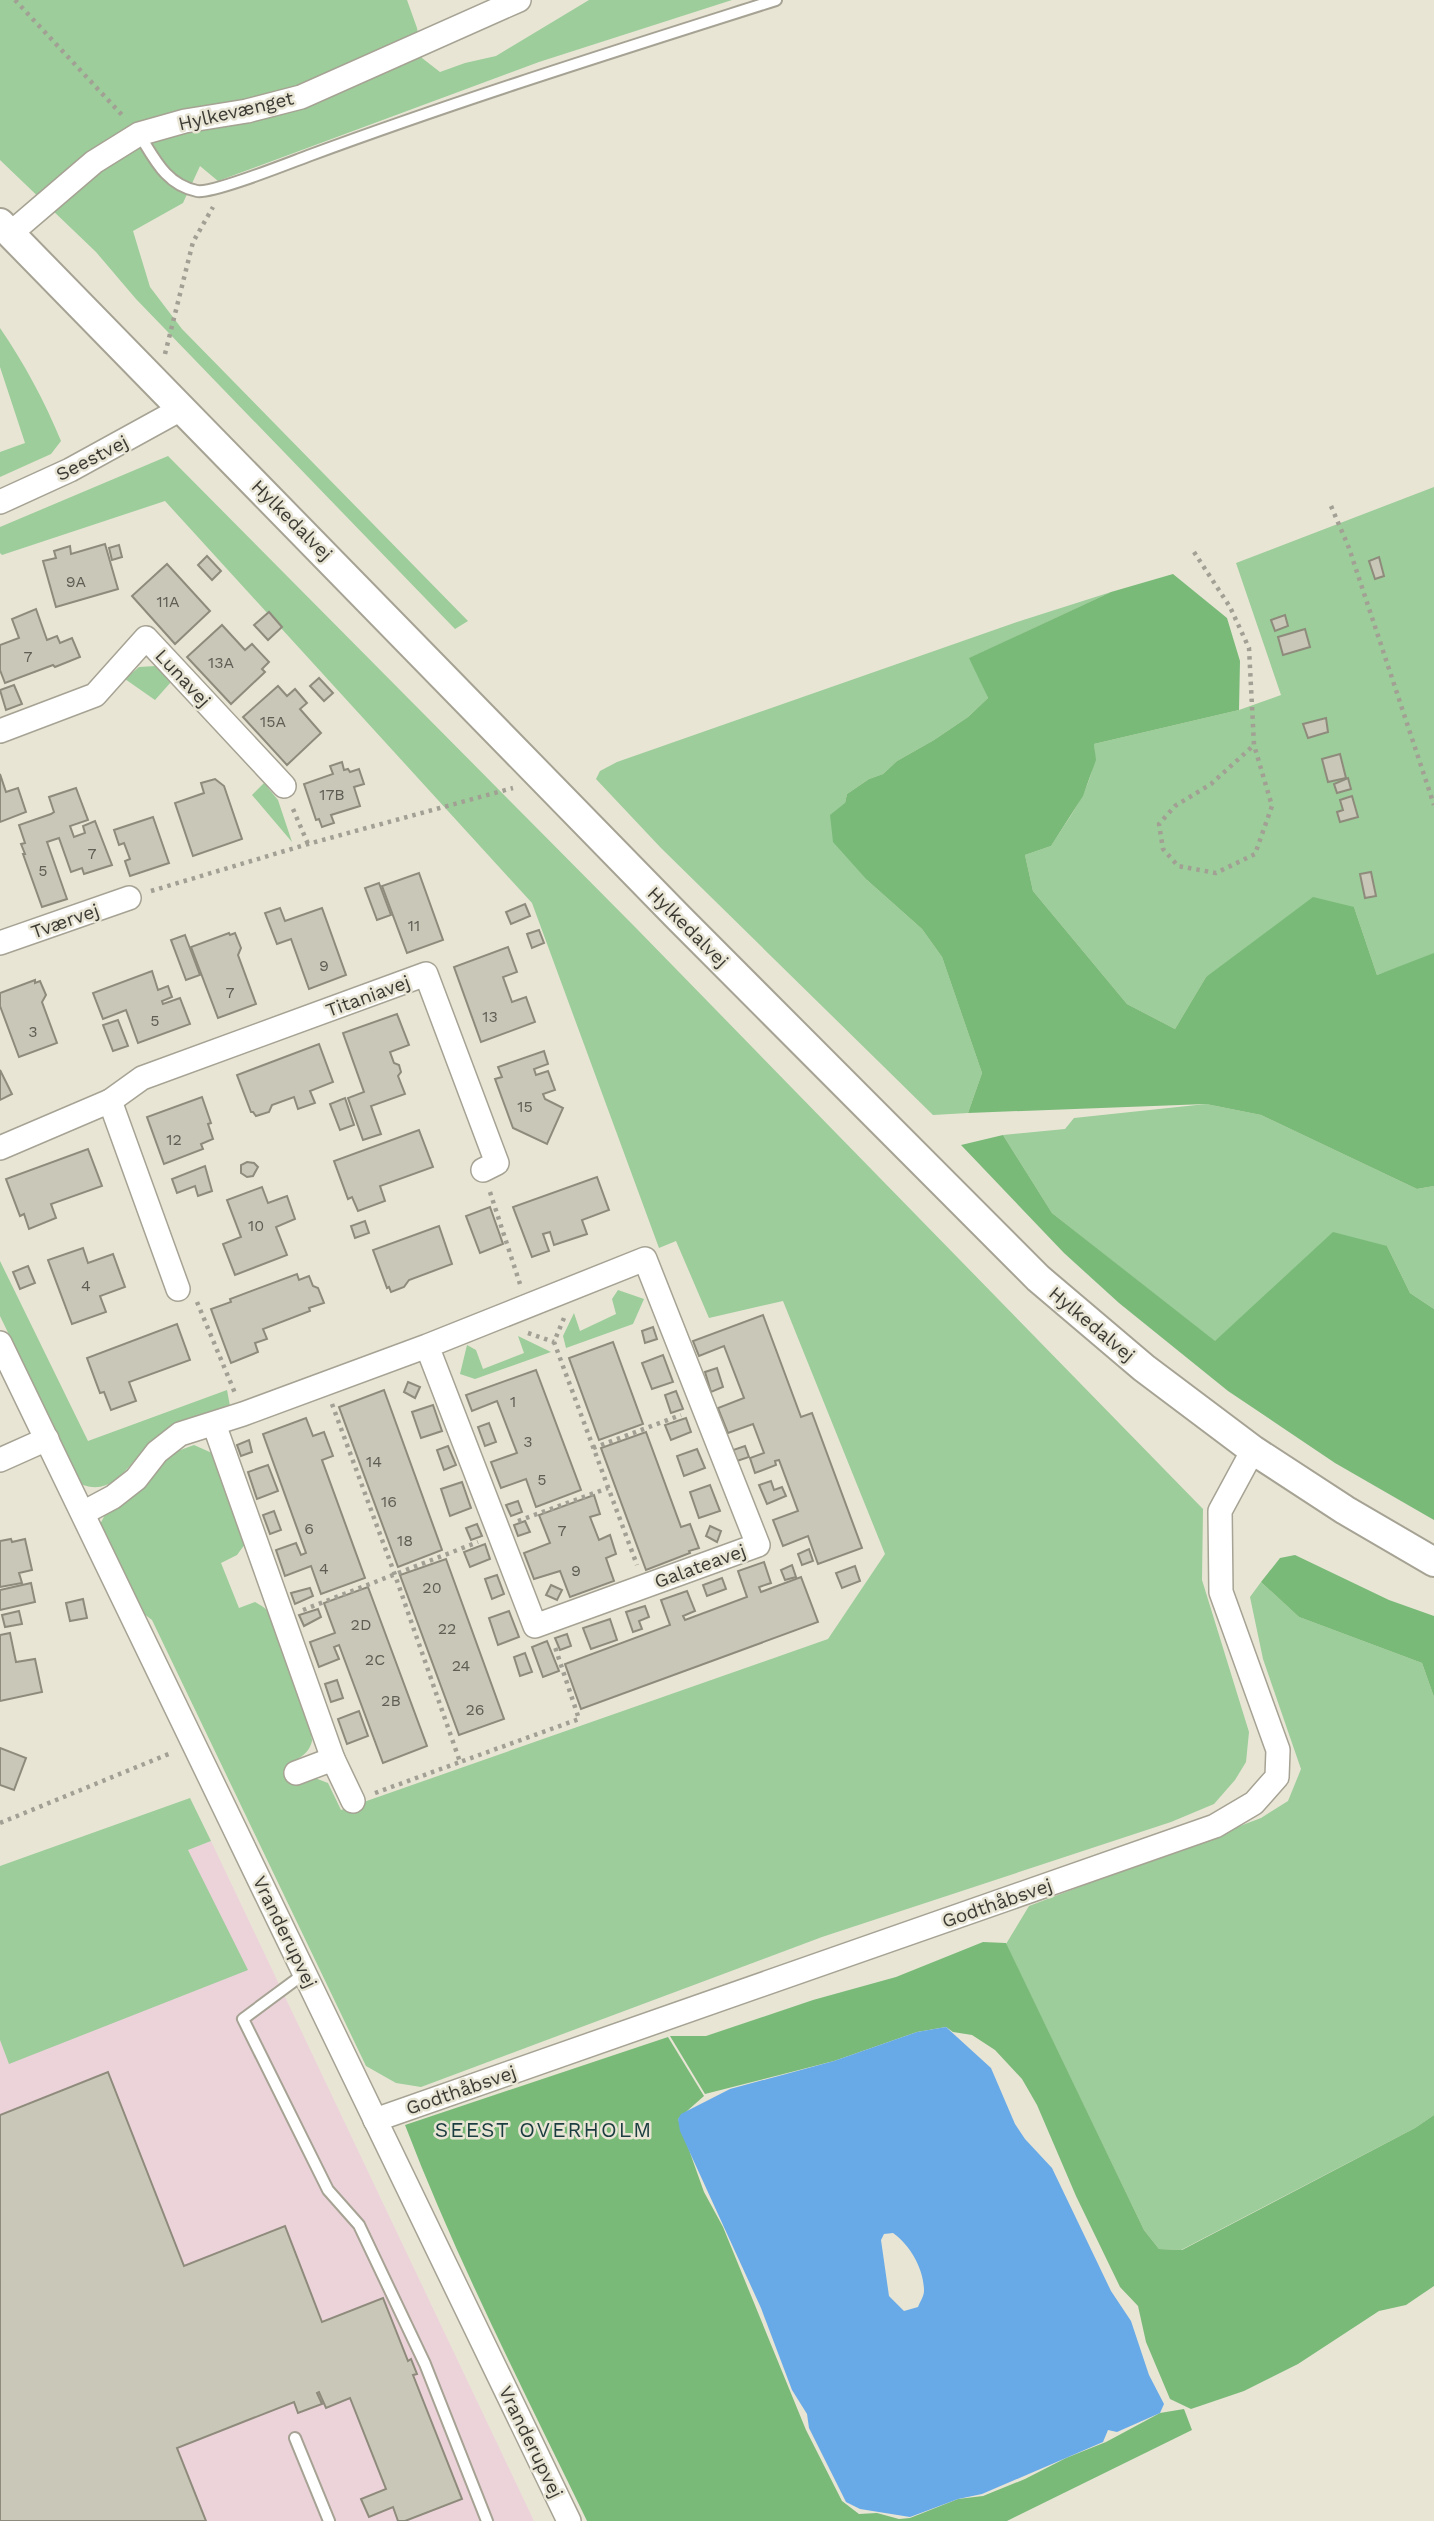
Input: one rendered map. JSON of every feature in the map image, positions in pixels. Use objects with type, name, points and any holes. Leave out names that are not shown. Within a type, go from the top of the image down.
[{"type":"street","name":"Hylkevænget","points":[[6,228],[94,162],[139,134],[186,121],[247,111],[301,97],[519,0]]},
{"type":"street","name":"Hylkedalvej","points":[[6,228],[689,928],[1030,1270],[1144,1368],[1253,1450],[1345,1510],[1434,1562]]},
{"type":"street","name":"Seestvej","points":[[0,502],[70,470],[181,409]]},
{"type":"street","name":"Lunavej","points":[[0,731],[95,695],[146,638],[284,786]]},
{"type":"street","name":"Tværvej","points":[[0,943],[129,898]]},
{"type":"street","name":"Titaniavej","points":[[0,1148],[110,1101],[142,1079],[426,974],[497,1163],[483,1170]]},
{"type":"street","points":[[110,1101],[178,1289]]},
{"type":"street","name":"Galateavej","points":[[83,1513],[113,1497],[136,1479],[157,1452],[180,1434],[243,1414],[427,1346],[645,1259],[758,1545],[546,1622]]},
{"type":"street","name":"Vranderupvej","points":[[0,1343],[569,2521]]},
{"type":"street","points":[[427,1346],[535,1626],[546,1622]]},
{"type":"street","points":[[214,1424],[333,1759],[353,1801]]},
{"type":"street","points":[[0,1460],[47,1439]]},
{"type":"street","name":"Godthåbsvej","points":[[375,2120],[1215,1826],[1254,1804],[1277,1777],[1278,1750],[1221,1592],[1220,1511],[1253,1450]]},
{"type":"street","points":[[296,1773],[333,1759]]},
{"type":"lane","points":[[139,134],[164,173],[176,183],[200,192],[260,174],[421,114],[776,0]]},
{"type":"lane","points":[[305,1973],[243,2019],[328,2190],[359,2225],[425,2364],[487,2521]]},
{"type":"lane","points":[[295,2438],[330,2521]]},
{"type":"path","points":[[15,0],[139,134]]},
{"type":"path","points":[[157,384],[193,242],[225,185]]},
{"type":"path","points":[[1331,506],[1349,548],[1434,805]]},
{"type":"path","points":[[1194,552],[1230,607],[1249,648],[1254,745],[1272,806],[1255,853],[1216,873],[1178,866],[1163,849],[1160,824],[1175,806],[1211,785],[1254,745]]},
{"type":"path","points":[[129,898],[308,844],[544,779]]},
{"type":"path","points":[[284,786],[308,844]]},
{"type":"path","points":[[483,1170],[527,1305]]},
{"type":"path","points":[[579,1284],[554,1342],[645,1586]]},
{"type":"path","points":[[178,1289],[200,1303],[243,1414]]},
{"type":"path","points":[[325,1384],[460,1762]]},
{"type":"path","points":[[593,1448],[704,1407]]},
{"type":"path","points":[[283,1618],[608,1488]]},
{"type":"path","points":[[353,1801],[579,1719],[546,1622]]},
{"type":"path","points":[[0,1823],[194,1743]]},
{"type":"shaded area","points":[[211,1841],[534,2521],[0,2521],[0,1920]]},
{"type":"green space","points":[[0,0],[407,0],[417,28],[422,58],[440,72],[496,56],[589,0],[732,0],[539,62],[218,181],[200,166],[183,203],[133,231],[150,287],[182,329],[468,621],[455,629],[136,299],[96,252],[0,160]]},
{"type":"green space","points":[[0,328],[34,383],[61,441],[51,454],[0,477],[0,452],[25,443],[0,367]]},
{"type":"green space","points":[[168,456],[635,927],[1203,1509],[1202,1580],[1249,1732],[1246,1762],[1235,1780],[1214,1804],[1171,1822],[822,1937],[421,2087],[396,2083],[366,2066],[152,1620],[143,1613],[99,1526],[106,1513],[141,1490],[154,1470],[175,1452],[194,1445],[212,1453],[245,1544],[237,1555],[221,1563],[239,1608],[255,1602],[268,1612],[294,1678],[311,1733],[312,1741],[308,1750],[285,1766],[293,1782],[315,1778],[328,1783],[341,1810],[828,1639],[885,1554],[783,1301],[709,1318],[676,1241],[659,1248],[532,903],[165,501],[2,555],[0,553],[0,527]]},
{"type":"green space","points":[[1434,487],[1434,955],[1377,975],[1354,907],[1206,977],[1175,1029],[1127,1004],[1033,891],[1025,855],[1051,846],[1074,811],[1092,772],[1094,744],[1239,710],[1281,695],[1236,563]]},
{"type":"green space","points":[[1173,574],[1227,618],[1240,661],[1239,710],[1094,744],[1096,760],[1083,796],[1051,846],[1025,855],[1033,891],[1127,1004],[1175,1029],[1206,977],[1313,897],[1354,907],[1377,975],[1434,953],[1434,1186],[1417,1189],[1261,1115],[1206,1104],[968,1113],[982,1073],[942,957],[922,929],[867,880],[833,842],[830,815],[845,803],[847,794],[869,779],[883,774],[897,761],[968,717],[988,698],[969,658],[1111,592]]},
{"type":"green space","points":[[1111,592],[970,658],[988,698],[968,717],[897,761],[883,774],[869,779],[847,794],[845,803],[867,880],[922,929],[942,957],[982,1073],[968,1113],[933,1115],[661,848],[596,779],[600,771],[617,762],[1017,622]]},
{"type":"green space","points":[[156,666],[171,682],[155,700],[125,679],[139,667]]},
{"type":"green space","points":[[264,783],[278,800],[292,842],[252,795]]},
{"type":"green space","points":[[1206,1104],[1261,1115],[1417,1189],[1434,1186],[1434,1309],[1410,1293],[1387,1246],[1215,1342],[1052,1213],[1003,1135],[1065,1129],[1074,1118]]},
{"type":"green space","points":[[1003,1135],[1052,1213],[1215,1341],[1333,1232],[1387,1246],[1410,1293],[1434,1309],[1434,1520],[1335,1463],[1228,1391],[1119,1303],[1064,1253],[961,1145]]},
{"type":"green space","points":[[0,1261],[88,1441],[227,1390],[230,1406],[159,1437],[124,1472],[105,1486],[81,1484],[0,1316]]},
{"type":"green space","points":[[618,1290],[644,1299],[633,1324],[566,1348],[563,1336],[574,1313],[580,1331],[616,1314],[612,1299]]},
{"type":"green space","points":[[518,1336],[551,1352],[475,1379],[460,1374],[467,1345],[476,1350],[483,1369],[524,1353]]},
{"type":"green space","points":[[1295,1555],[1389,1600],[1434,1616],[1434,1697],[1422,1663],[1299,1617],[1261,1582],[1280,1558]]},
{"type":"green space","points":[[1261,1582],[1299,1617],[1422,1663],[1434,1697],[1434,2115],[1415,2128],[1181,2250],[1159,2249],[1144,2230],[1006,1944],[1029,1906],[1261,1818],[1288,1801],[1301,1769],[1263,1659],[1250,1597]]},
{"type":"green space","points":[[190,1798],[211,1841],[188,1850],[248,1970],[9,2064],[0,2040],[0,1866]]},
{"type":"green space","points":[[983,1942],[1006,1943],[1144,2230],[1159,2249],[1182,2250],[1415,2128],[1434,2115],[1434,2286],[1406,2305],[1379,2311],[1298,2364],[1244,2391],[1191,2409],[1170,2399],[1146,2342],[1138,2306],[1120,2287],[1076,2196],[1037,2105],[1022,2079],[995,2050],[972,2035],[953,2032],[946,2027],[917,2032],[834,2061],[705,2094],[670,2036],[706,2036],[813,2000],[896,1977]]},
{"type":"green space","points":[[668,2037],[704,2096],[678,2119],[704,2192],[723,2227],[806,2430],[842,2501],[859,2514],[877,2513],[899,2519],[910,2518],[958,2499],[983,2496],[1106,2442],[1160,2413],[1184,2409],[1192,2430],[1007,2521],[587,2521],[469,2276],[405,2125]]},
{"type":"water","points":[[946,2027],[991,2068],[1015,2124],[1052,2168],[1111,2291],[1131,2321],[1149,2375],[1164,2404],[1160,2413],[1117,2432],[1108,2430],[1103,2442],[982,2494],[958,2499],[910,2517],[860,2509],[846,2502],[809,2428],[807,2414],[792,2390],[761,2308],[680,2131],[678,2119],[681,2114],[730,2089],[834,2061],[917,2032]],"holes":[[[893,2233],[919,2266],[924,2291],[918,2307],[904,2311],[889,2296],[881,2240],[884,2234]]]},
{"type":"building","points":[[105,544],[118,589],[56,607],[43,561],[56,558],[54,551],[70,546],[71,554]]},
{"type":"building","points":[[119,545],[122,557],[112,560],[109,548]]},
{"type":"building","points":[[207,556],[221,571],[212,580],[198,565]]},
{"type":"building","points":[[1379,557],[1384,576],[1375,579],[1369,561]]},
{"type":"building","points":[[167,564],[210,611],[175,644],[132,596]]},
{"type":"building","points":[[36,609],[47,640],[57,636],[60,643],[72,638],[80,657],[5,683],[0,670],[0,645],[19,638],[12,619]]},
{"type":"building","points":[[269,612],[282,627],[268,640],[254,625]]},
{"type":"building","points":[[1285,615],[1288,626],[1275,631],[1271,620]]},
{"type":"building","points":[[222,625],[245,650],[252,644],[269,662],[262,669],[265,672],[231,704],[187,657]]},
{"type":"building","points":[[1305,629],[1310,647],[1283,655],[1278,637]]},
{"type":"building","points":[[319,678],[333,693],[324,701],[310,686]]},
{"type":"building","points":[[14,685],[22,704],[6,710],[0,690]]},
{"type":"building","points":[[278,686],[287,696],[295,689],[307,703],[300,709],[321,733],[287,765],[243,717]]},
{"type":"building","points":[[1326,718],[1328,732],[1308,738],[1303,724]]},
{"type":"building","points":[[1340,754],[1346,778],[1328,782],[1322,759]]},
{"type":"building","points":[[342,762],[344,770],[348,769],[350,772],[359,769],[364,784],[354,787],[360,806],[331,815],[334,823],[322,827],[319,819],[316,820],[304,784],[333,774],[330,766]]},
{"type":"building","points":[[0,774],[6,792],[18,788],[26,812],[0,822]]},
{"type":"building","points":[[1348,778],[1351,789],[1337,793],[1334,784]]},
{"type":"building","points":[[215,779],[224,786],[242,839],[193,856],[175,803],[204,793],[201,783]]},
{"type":"building","points":[[76,788],[88,820],[70,826],[74,837],[85,833],[83,826],[95,821],[112,865],[84,874],[82,868],[71,872],[59,838],[47,842],[67,899],[42,907],[23,854],[21,844],[25,843],[19,825],[51,814],[54,812],[49,797]]},
{"type":"building","points":[[1352,796],[1358,817],[1340,822],[1337,812],[1343,810],[1340,800]]},
{"type":"building","points":[[153,817],[169,863],[130,876],[125,861],[130,859],[124,843],[119,845],[114,830]]},
{"type":"building","points":[[1371,872],[1376,896],[1365,898],[1360,874]]},
{"type":"building","points":[[419,873],[443,940],[407,953],[382,886]]},
{"type":"building","points":[[379,883],[391,915],[377,920],[365,888]]},
{"type":"building","points":[[525,904],[530,916],[511,924],[506,912]]},
{"type":"building","points":[[280,908],[285,921],[322,908],[346,975],[309,989],[291,939],[277,944],[265,913]]},
{"type":"building","points":[[539,930],[544,943],[532,948],[527,934]]},
{"type":"building","points":[[235,933],[241,948],[238,955],[256,1004],[218,1018],[191,947]]},
{"type":"building","points":[[185,935],[200,975],[186,980],[171,940]]},
{"type":"building","points":[[508,947],[517,972],[503,977],[512,1002],[526,997],[535,1022],[481,1042],[454,967]]},
{"type":"building","points":[[152,971],[158,990],[168,986],[172,997],[162,1001],[163,1004],[180,998],[190,1024],[138,1043],[126,1010],[103,1019],[93,993]]},
{"type":"building","points":[[35,980],[35,983],[40,981],[46,995],[42,1002],[57,1043],[19,1057],[0,1006],[0,993]]},
{"type":"building","points":[[397,1014],[409,1045],[390,1052],[394,1063],[399,1065],[401,1072],[398,1076],[405,1094],[371,1106],[381,1134],[363,1140],[348,1098],[364,1092],[343,1033]]},
{"type":"building","points":[[118,1020],[128,1046],[113,1051],[103,1025]]},
{"type":"building","points":[[319,1044],[333,1082],[310,1091],[315,1103],[298,1109],[294,1097],[272,1105],[269,1112],[256,1116],[251,1112],[237,1075]]},
{"type":"building","points":[[544,1051],[548,1064],[534,1069],[536,1075],[548,1071],[555,1090],[543,1094],[545,1099],[563,1108],[547,1144],[513,1128],[495,1079],[502,1077],[498,1067]]},
{"type":"building","points":[[0,1070],[12,1094],[0,1100]]},
{"type":"building","points":[[202,1097],[211,1123],[208,1124],[213,1139],[201,1144],[203,1149],[164,1164],[147,1117]]},
{"type":"building","points":[[345,1098],[354,1125],[340,1130],[330,1104]]},
{"type":"building","points":[[419,1130],[433,1167],[380,1186],[385,1201],[358,1211],[352,1197],[348,1199],[334,1161]]},
{"type":"building","points":[[88,1149],[102,1186],[51,1204],[56,1218],[29,1229],[24,1214],[20,1216],[6,1179]]},
{"type":"building","points":[[247,1162],[258,1167],[253,1176],[247,1177],[241,1173],[241,1165]]},
{"type":"building","points":[[205,1166],[212,1191],[198,1196],[195,1186],[177,1193],[172,1179]]},
{"type":"building","points":[[597,1177],[609,1210],[582,1220],[587,1234],[554,1245],[550,1232],[543,1234],[549,1251],[532,1257],[513,1207]]},
{"type":"building","points":[[262,1187],[268,1203],[287,1196],[295,1219],[276,1227],[287,1255],[235,1275],[223,1244],[241,1237],[227,1200]]},
{"type":"building","points":[[490,1207],[503,1244],[480,1253],[466,1216]]},
{"type":"building","points":[[365,1221],[369,1233],[355,1238],[351,1226]]},
{"type":"building","points":[[439,1226],[452,1264],[409,1280],[404,1287],[391,1292],[389,1287],[387,1288],[373,1250]]},
{"type":"building","points":[[83,1248],[88,1263],[113,1254],[125,1287],[100,1296],[106,1312],[72,1324],[48,1260]]},
{"type":"building","points":[[28,1266],[35,1283],[20,1289],[13,1272]]},
{"type":"building","points":[[297,1274],[299,1280],[309,1276],[324,1303],[263,1329],[267,1339],[255,1343],[258,1352],[231,1363],[211,1309],[231,1302],[230,1299]]},
{"type":"building","points":[[763,1315],[801,1417],[812,1413],[862,1548],[818,1564],[808,1536],[783,1546],[773,1520],[798,1511],[779,1460],[775,1461],[776,1465],[755,1473],[750,1458],[764,1453],[753,1424],[728,1433],[718,1408],[744,1398],[724,1346],[699,1356],[693,1341]]},
{"type":"building","points":[[177,1324],[190,1360],[129,1382],[136,1401],[111,1410],[104,1392],[100,1393],[87,1358]]},
{"type":"building","points":[[653,1327],[657,1339],[645,1343],[642,1331]]},
{"type":"building","points":[[613,1342],[643,1424],[599,1440],[569,1358]]},
{"type":"building","points":[[663,1355],[673,1382],[652,1389],[642,1363]]},
{"type":"building","points":[[717,1368],[723,1387],[711,1392],[705,1372]]},
{"type":"building","points":[[536,1370],[581,1490],[536,1507],[526,1479],[501,1488],[491,1462],[517,1453],[497,1401],[472,1411],[466,1395]]},
{"type":"building","points":[[408,1382],[420,1387],[415,1398],[404,1392]]},
{"type":"building","points":[[384,1390],[442,1550],[398,1567],[339,1407]]},
{"type":"building","points":[[676,1391],[683,1409],[671,1413],[665,1395]]},
{"type":"building","points":[[433,1405],[442,1431],[421,1438],[412,1412]]},
{"type":"building","points":[[306,1418],[313,1436],[324,1432],[333,1456],[322,1460],[365,1578],[321,1594],[311,1566],[285,1576],[276,1550],[296,1543],[301,1555],[306,1553],[263,1434]]},
{"type":"building","points":[[686,1418],[691,1432],[671,1440],[665,1425]]},
{"type":"building","points":[[489,1423],[496,1442],[485,1446],[478,1427]]},
{"type":"building","points":[[646,1432],[681,1527],[690,1524],[699,1548],[646,1570],[601,1448]]},
{"type":"building","points":[[249,1440],[252,1452],[241,1456],[237,1445]]},
{"type":"building","points":[[448,1446],[456,1465],[444,1470],[437,1450]]},
{"type":"building","points":[[745,1446],[749,1457],[737,1461],[733,1450]]},
{"type":"building","points":[[697,1449],[705,1468],[684,1476],[677,1456]]},
{"type":"building","points":[[268,1465],[278,1491],[257,1499],[248,1472]]},
{"type":"building","points":[[771,1481],[774,1490],[782,1487],[786,1496],[767,1504],[759,1485]]},
{"type":"building","points":[[462,1482],[471,1508],[450,1516],[441,1489]]},
{"type":"building","points":[[710,1485],[720,1511],[699,1518],[690,1492]]},
{"type":"building","points":[[594,1495],[600,1514],[590,1517],[599,1540],[610,1535],[616,1554],[606,1558],[614,1581],[570,1597],[560,1571],[534,1579],[524,1553],[550,1543],[539,1515]]},
{"type":"building","points":[[518,1501],[522,1512],[511,1516],[506,1505]]},
{"type":"building","points":[[274,1511],[281,1530],[270,1534],[263,1515]]},
{"type":"building","points":[[525,1521],[530,1532],[518,1536],[514,1525]]},
{"type":"building","points":[[477,1524],[482,1536],[471,1540],[466,1528]]},
{"type":"building","points":[[710,1526],[721,1531],[717,1542],[706,1536]]},
{"type":"building","points":[[11,1539],[12,1542],[25,1539],[32,1570],[19,1573],[22,1583],[0,1587],[0,1541]]},
{"type":"building","points":[[485,1544],[490,1559],[470,1567],[464,1552]]},
{"type":"building","points":[[809,1549],[813,1561],[802,1565],[798,1554]]},
{"type":"building","points":[[446,1559],[504,1719],[459,1735],[400,1575]]},
{"type":"building","points":[[764,1562],[771,1583],[759,1587],[761,1592],[801,1577],[818,1622],[581,1709],[565,1664],[670,1625],[661,1600],[687,1591],[695,1611],[683,1616],[685,1620],[747,1597],[738,1571]]},
{"type":"building","points":[[792,1565],[796,1577],[785,1580],[781,1570]]},
{"type":"building","points":[[855,1566],[860,1581],[842,1588],[836,1573]]},
{"type":"building","points":[[497,1575],[504,1594],[492,1599],[485,1579]]},
{"type":"building","points":[[722,1578],[726,1589],[707,1596],[703,1585]]},
{"type":"building","points":[[31,1583],[35,1602],[0,1610],[0,1590]]},
{"type":"building","points":[[551,1585],[562,1590],[557,1600],[546,1595]]},
{"type":"building","points":[[368,1587],[427,1746],[383,1763],[339,1645],[334,1647],[339,1659],[319,1667],[310,1642],[335,1633],[324,1603]]},
{"type":"building","points":[[310,1588],[313,1596],[295,1604],[291,1593]]},
{"type":"building","points":[[83,1599],[87,1618],[70,1621],[66,1603]]},
{"type":"building","points":[[645,1606],[649,1617],[639,1621],[642,1629],[633,1632],[626,1612]]},
{"type":"building","points":[[318,1609],[321,1617],[304,1626],[299,1615]]},
{"type":"building","points":[[19,1611],[22,1624],[5,1627],[2,1615]]},
{"type":"building","points":[[509,1611],[519,1637],[498,1645],[489,1618]]},
{"type":"building","points":[[610,1619],[617,1640],[591,1649],[583,1628]]},
{"type":"building","points":[[10,1633],[16,1662],[35,1659],[42,1692],[0,1701],[0,1635]]},
{"type":"building","points":[[567,1634],[571,1646],[560,1650],[555,1638]]},
{"type":"building","points":[[547,1641],[559,1671],[543,1677],[532,1647]]},
{"type":"building","points":[[525,1653],[532,1672],[520,1676],[514,1657]]},
{"type":"building","points":[[337,1680],[343,1698],[331,1702],[325,1684]]},
{"type":"building","points":[[359,1711],[368,1736],[347,1744],[338,1719]]},
{"type":"building","points":[[0,1748],[26,1758],[14,1790],[0,1785]]},
{"type":"building","points":[[108,2072],[184,2266],[285,2226],[322,2322],[383,2298],[408,2361],[411,2359],[417,2374],[413,2375],[462,2499],[405,2521],[398,2521],[393,2507],[369,2517],[361,2499],[386,2489],[350,2398],[326,2408],[319,2392],[317,2393],[322,2404],[298,2413],[294,2402],[177,2448],[206,2521],[0,2521],[0,2115]]},
{"type":"district","name":"SEEST OVERHOLM","points":[[544,2129]]}]
